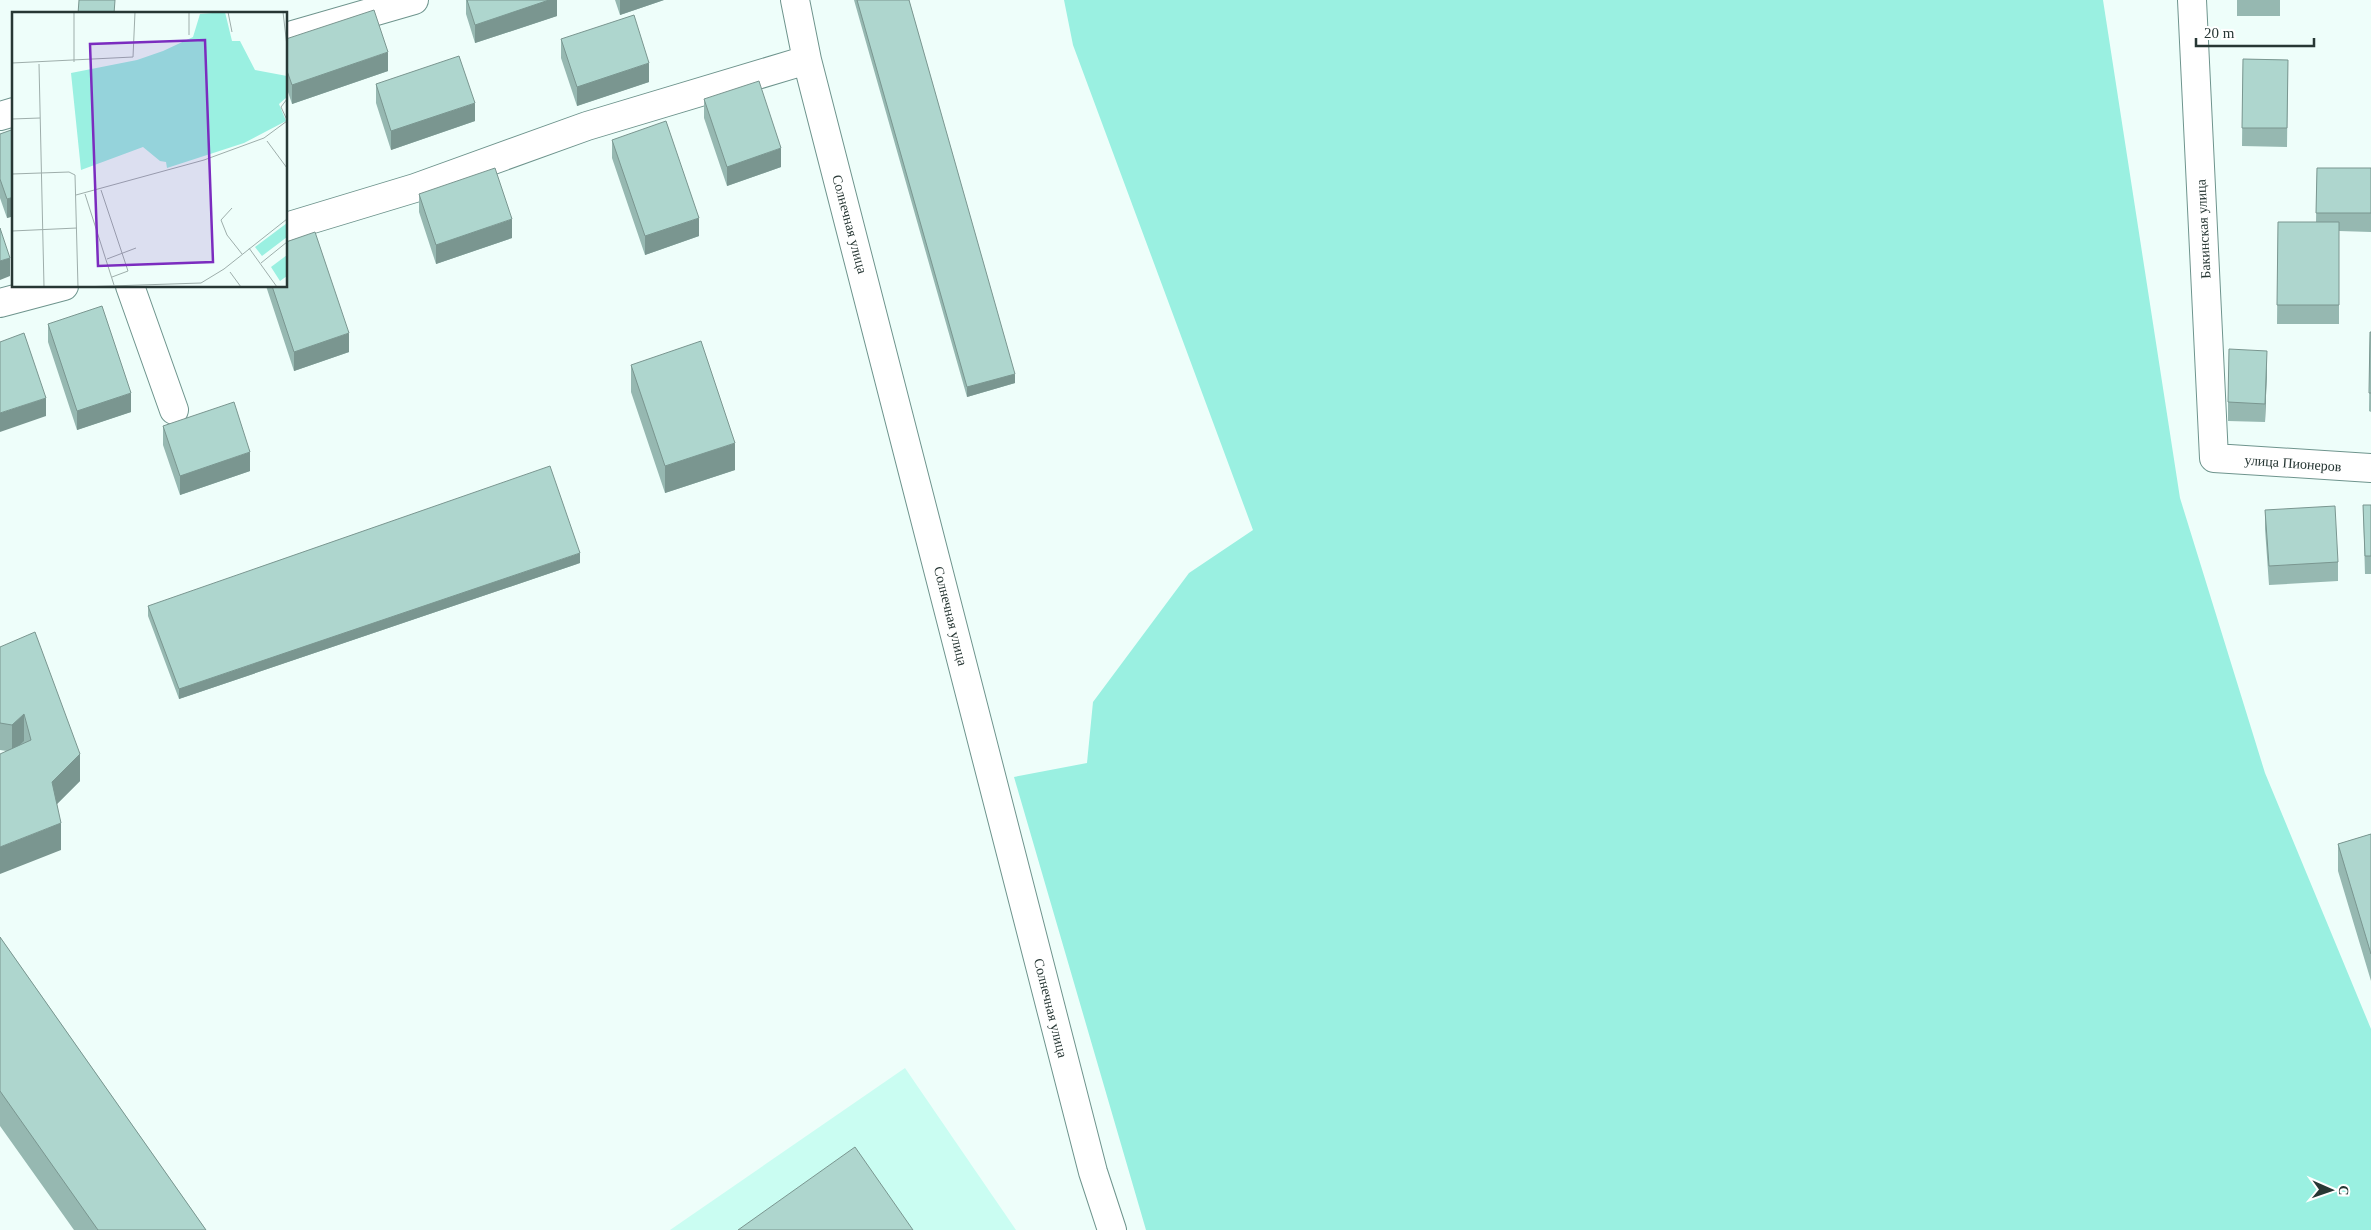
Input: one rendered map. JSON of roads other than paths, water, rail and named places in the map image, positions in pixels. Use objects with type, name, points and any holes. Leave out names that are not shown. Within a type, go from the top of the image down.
[{"type":"street","points":[[288,36],[414,0]]},
{"type":"street","name":"Солнечная улица","points":[[795,0],[807,60],[1093,1172],[1112,1230]]},
{"type":"street","name":"Бакинская улица","points":[[2192,0],[2214,458]]},
{"type":"street","points":[[288,226],[415,188],[587,126],[807,60]]},
{"type":"street","points":[[0,303],[56,288]]},
{"type":"street","points":[[131,288],[174,410]]},
{"type":"street","name":"улица Пионеров","points":[[2214,458],[2371,468]]}]
